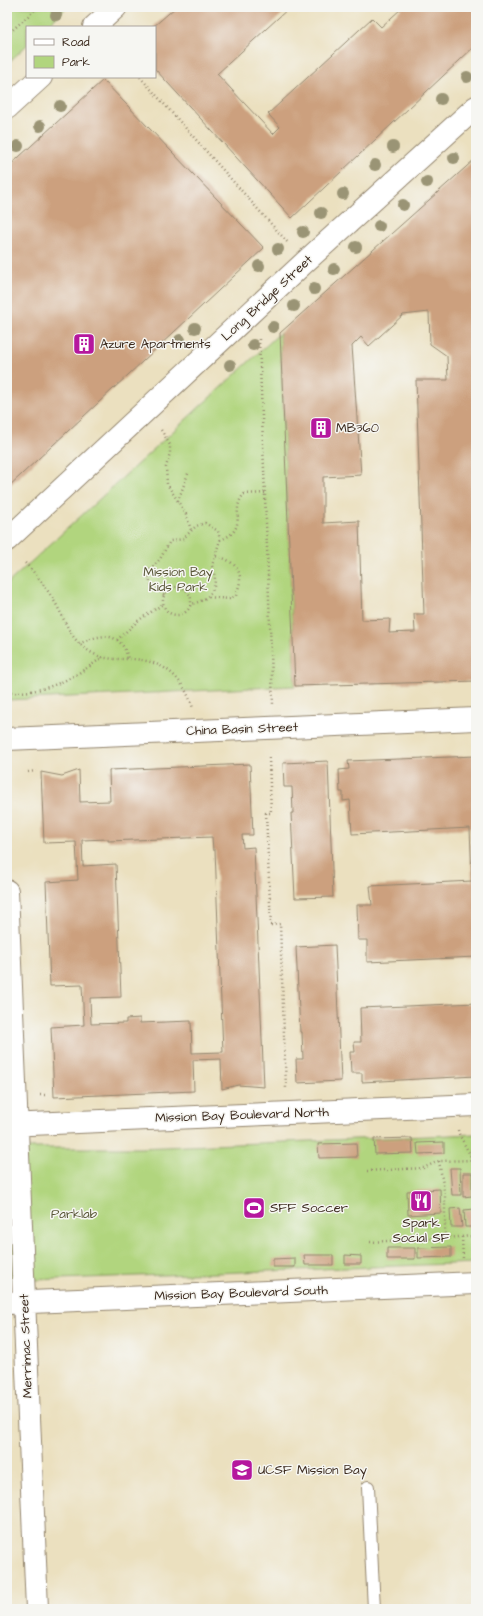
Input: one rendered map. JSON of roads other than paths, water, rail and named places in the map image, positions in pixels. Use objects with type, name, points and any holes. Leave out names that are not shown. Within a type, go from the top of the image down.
[{"type":"street","points":[[95,26],[116,7]]},
{"type":"street","points":[[7,108],[39,78]]},
{"type":"street","name":"Long Bridge Street","points":[[7,540],[305,262],[476,107]]},
{"type":"street","name":"China Basin Street","points":[[7,739],[476,719]]},
{"type":"street","name":"Merrimac Street","points":[[7,891],[16,1302],[37,1609]]},
{"type":"street","name":"Mission Bay Boulevard North","points":[[12,1125],[476,1105]]},
{"type":"street","name":"Mission Bay Boulevard South","points":[[16,1302],[476,1283]]},
{"type":"lane","points":[[368,1487],[374,1609]]},
{"type":"place","name":"Azure Apartments","points":[[84,344]]},
{"type":"place","name":"MB360","points":[[321,428]]},
{"type":"place","name":"Spark Social SF","points":[[421,1201]]},
{"type":"place","name":"SFF Soccer","points":[[254,1208]]},
{"type":"place","name":"UCSF Mission Bay","points":[[242,1470]]},
{"type":"park label","name":"Mission Bay Kids Park","points":[[178,580]]},
{"type":"park label","name":"Parklab","points":[[74,1214]]}]
